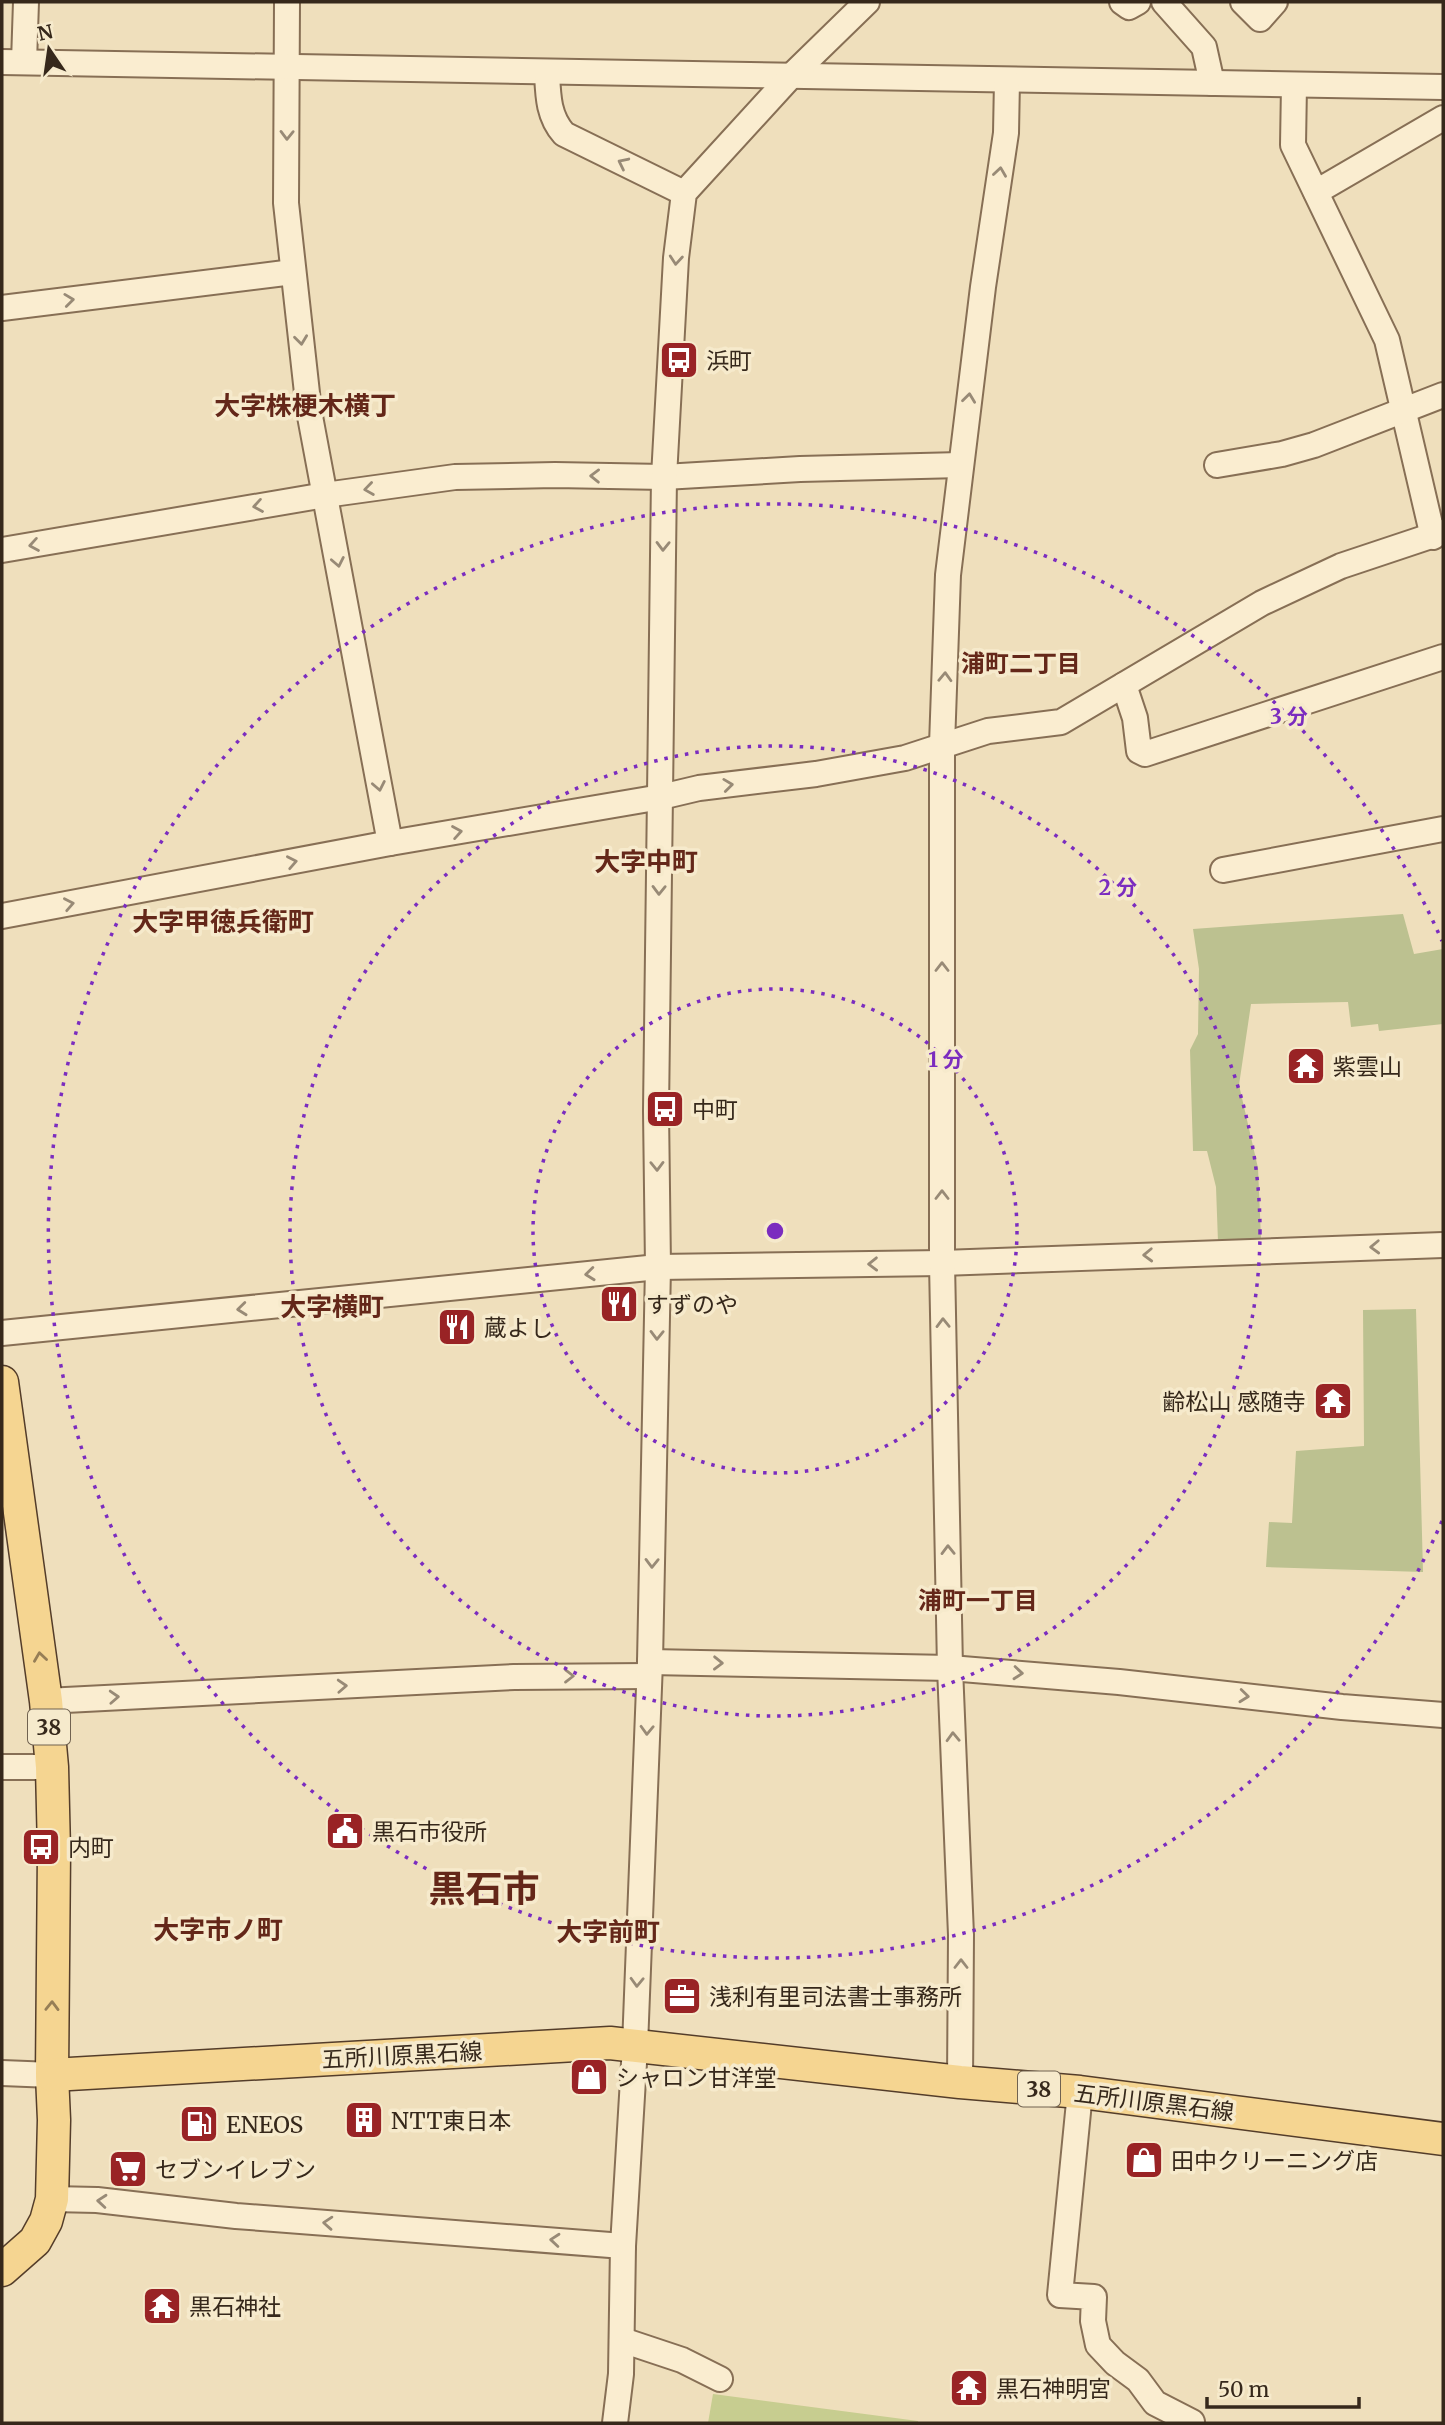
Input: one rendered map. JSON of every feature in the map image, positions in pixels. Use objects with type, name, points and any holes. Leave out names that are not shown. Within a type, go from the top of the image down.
[{"type":"main road","name":"38","points":[[2,1382],[46,1701],[52,1767],[52,2075]]},
{"type":"main road","name":"五所川原黒石線","points":[[52,2075],[610,2043],[960,2082],[1080,2092],[1443,2139]]},
{"type":"main road","points":[[2,2270],[35,2241],[46,2221],[51,2199],[54,2120],[52,2075]]},
{"type":"street","points":[[26,2],[13,62],[1443,88]]},
{"type":"street","points":[[287,2],[285,203],[309,411],[390,843]]},
{"type":"street","points":[[615,2423],[621,2374],[623,2246],[635,2046],[650,1669],[658,1267],[656,1111],[664,477],[676,258],[684,192],[791,76],[867,2]]},
{"type":"street","points":[[1122,2],[1129,7],[1139,2]]},
{"type":"street","points":[[1164,2],[1204,47],[1212,83]]},
{"type":"street","points":[[1243,2],[1260,19],[1275,2]]},
{"type":"street","points":[[547,72],[549,103],[554,122],[564,134],[684,192]]},
{"type":"street","points":[[960,2082],[961,1935],[950,1668],[942,1263],[942,745],[948,575],[983,287],[1006,134],[1007,80]]},
{"type":"street","points":[[2,916],[699,788],[816,774],[905,758],[988,731],[1061,722],[1262,603],[1341,566],[1438,534],[1387,340],[1293,145],[1294,85]]},
{"type":"street","points":[[1316,192],[1443,118]]},
{"type":"street","points":[[2,308],[293,272]]},
{"type":"street","points":[[1217,465],[1282,454],[1314,445],[1349,434],[1443,395]]},
{"type":"street","points":[[2,550],[325,495],[455,477],[664,477],[800,469],[961,466]]},
{"type":"street","points":[[1124,685],[1135,718],[1139,751],[1146,754],[1443,657]]},
{"type":"street","points":[[1223,870],[1443,829]]},
{"type":"street","points":[[2,1333],[658,1267],[942,1263],[1443,1245]]},
{"type":"street","points":[[46,1701],[650,1669],[950,1668],[1119,1682],[1342,1707],[1443,1715]]},
{"type":"street","points":[[2,1767],[52,1767]]},
{"type":"street","points":[[2,2073],[52,2075]]},
{"type":"street","points":[[1080,2092],[1060,2295],[1094,2297],[1093,2321],[1098,2345],[1115,2363],[1138,2380],[1155,2403],[1192,2422]]},
{"type":"street","points":[[51,2199],[97,2200],[236,2216],[623,2246]]},
{"type":"street","points":[[622,2340],[682,2360],[720,2379]]},
{"type":"green space","points":[[1403,914],[1414,954],[1443,949],[1443,1024],[1379,1031],[1378,1024],[1351,1027],[1348,1002],[1251,1004],[1239,1085],[1258,1168],[1261,1238],[1218,1242],[1216,1187],[1207,1151],[1193,1151],[1190,1050],[1198,1034],[1199,969],[1193,929]]},
{"type":"green space","points":[[1416,1309],[1423,1572],[1266,1567],[1269,1522],[1292,1523],[1296,1451],[1364,1446],[1363,1310]]},
{"type":"green space","points":[[713,2394],[918,2421],[918,2423],[708,2423]]},
{"type":"place","name":"浜町","points":[[679,360]]},
{"type":"place","name":"紫雲山","points":[[1306,1066]]},
{"type":"place","name":"中町","points":[[665,1109]]},
{"type":"place","name":"すずのや","points":[[619,1304]]},
{"type":"place","name":"蔵よし","points":[[457,1327]]},
{"type":"place","name":"齢松山 感随寺","points":[[1333,1401]]},
{"type":"place","name":"黒石市役所","points":[[345,1831]]},
{"type":"place","name":"内町","points":[[41,1847]]},
{"type":"place","name":"浅利有里司法書士事務所","points":[[682,1996]]},
{"type":"place","name":"シャロン甘洋堂","points":[[589,2077]]},
{"type":"place","name":"NTT東日本","points":[[364,2120]]},
{"type":"place","name":"ENEOS","points":[[199,2124]]},
{"type":"place","name":"田中クリーニング店","points":[[1144,2160]]},
{"type":"place","name":"セブンイレブン","points":[[128,2169]]},
{"type":"place","name":"黒石神社","points":[[162,2306]]},
{"type":"place","name":"黒石神明宮","points":[[969,2388]]},
{"type":"district","name":"大字株梗木横丁","points":[[305,405]]},
{"type":"district","name":"浦町二丁目","points":[[1021,663]]},
{"type":"district","name":"大字中町","points":[[646,861]]},
{"type":"district","name":"大字甲徳兵衛町","points":[[223,921]]},
{"type":"district","name":"大字横町","points":[[332,1306]]},
{"type":"district","name":"浦町一丁目","points":[[978,1600]]},
{"type":"district","name":"黒石市","points":[[484,1889]]},
{"type":"district","name":"大字市ノ町","points":[[218,1929]]},
{"type":"district","name":"大字前町","points":[[608,1931]]}]
